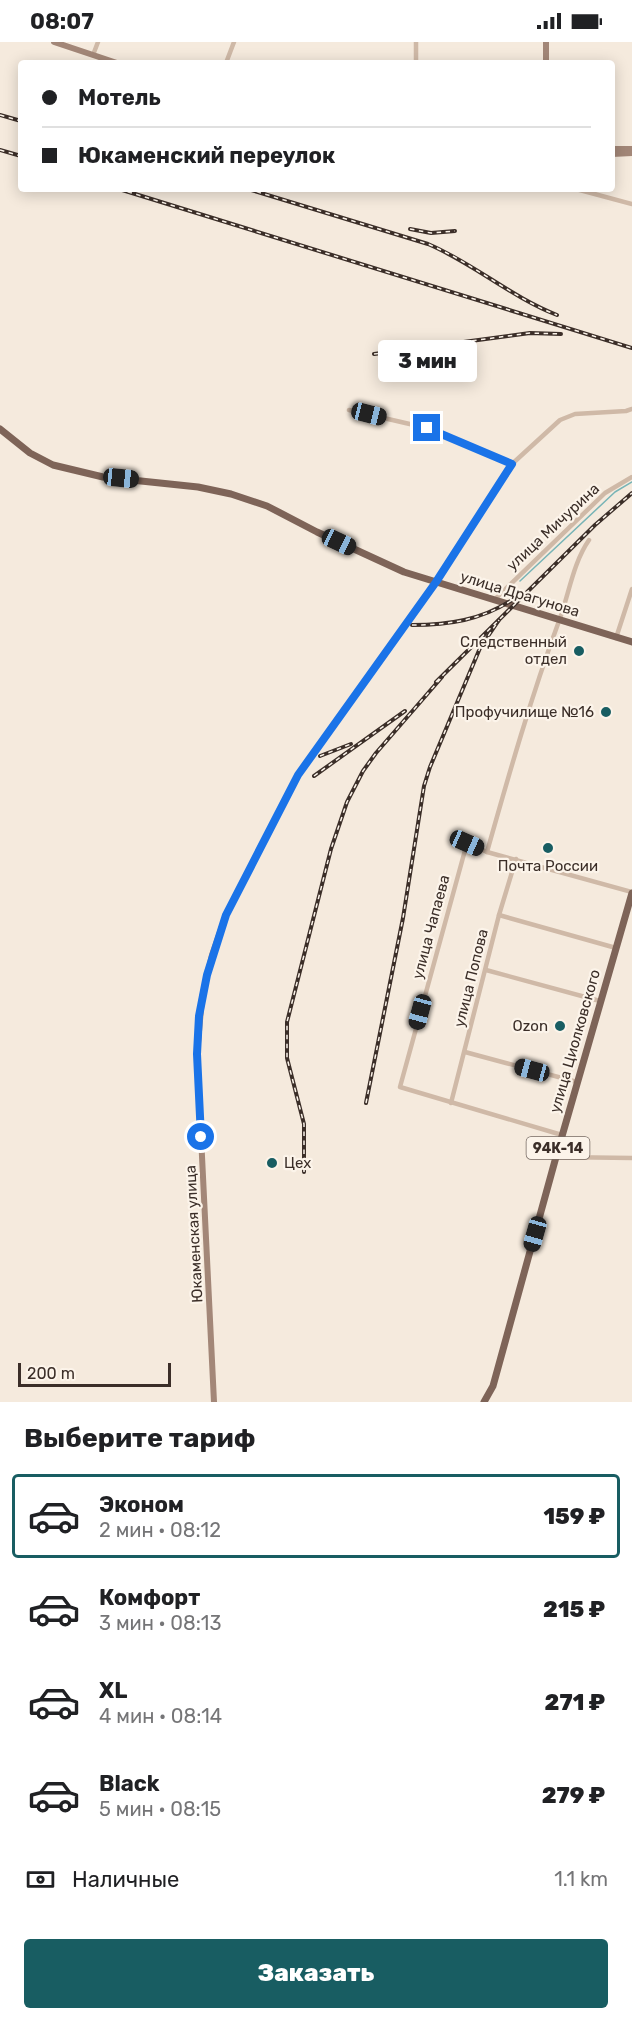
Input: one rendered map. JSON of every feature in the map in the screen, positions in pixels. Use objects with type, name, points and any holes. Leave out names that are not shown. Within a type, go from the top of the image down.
[{"type":"main road","name":"улица Драгунова","points":[[0,429],[30,453],[53,465],[103,477],[198,487],[231,494],[267,506],[404,572],[632,642]]},
{"type":"main road","name":"улица Циолковского","points":[[484,1402],[493,1386],[632,893]]},
{"type":"street","points":[[54,42],[108,60]]},
{"type":"street","points":[[93,55],[98,42]]},
{"type":"street","points":[[227,60],[234,42]]},
{"type":"street","points":[[416,42],[416,60]]},
{"type":"street","points":[[546,42],[546,60]]},
{"type":"street","points":[[615,151],[632,149]]},
{"type":"street","points":[[615,151],[632,153]]},
{"type":"street","points":[[587,192],[632,204]]},
{"type":"street","name":"Юкаменская улица","points":[[214,1402],[197,1054],[199,1016],[207,975],[226,915],[292,784],[436,582],[512,464],[560,420],[575,414],[632,409]]},
{"type":"street","points":[[349,410],[427,428],[512,464]]},
{"type":"street","name":"улица Мичурина","points":[[494,600],[605,493],[632,477]]},
{"type":"street","points":[[589,540],[580,556],[530,702],[487,852],[632,893]]},
{"type":"street","points":[[616,638],[632,589]]},
{"type":"street","name":"улица Чапаева","points":[[451,1103],[400,1088],[467,843],[487,852]]},
{"type":"street","name":"улица Попова","points":[[451,1103],[499,915],[516,860]]},
{"type":"street","points":[[499,915],[616,948]]},
{"type":"street","points":[[486,970],[600,1001]]},
{"type":"street","points":[[465,1052],[577,1082]]},
{"type":"street","points":[[451,1103],[562,1135]]},
{"type":"street","points":[[556,1157],[632,1158]]},
{"type":"waterway","points":[[520,581],[615,492],[632,482]]},
{"type":"railway","points":[[0,115],[18,120]]},
{"type":"railway","points":[[0,150],[18,155]]},
{"type":"railway","points":[[129,192],[632,348]]},
{"type":"railway","points":[[258,192],[428,244],[540,308],[557,315]]},
{"type":"railway","points":[[410,229],[431,233],[455,231]]},
{"type":"railway","points":[[374,354],[530,333],[561,334]]},
{"type":"railway","points":[[436,682],[595,525],[632,493]]},
{"type":"railway","points":[[412,625],[464,620],[476,617],[512,600]]},
{"type":"railway","points":[[366,1103],[403,918],[424,786],[480,648],[499,620]]},
{"type":"railway","points":[[304,1172],[304,1124],[287,1058],[287,1022],[331,849],[347,802],[363,771],[442,677]]},
{"type":"railway","points":[[314,776],[405,711]]},
{"type":"railway","points":[[320,756],[351,744]]},
{"type":"place","name":"Следственный отдел","points":[[579,651]]},
{"type":"place","name":"Профучилище №16","points":[[606,712]]},
{"type":"place","name":"Почта России","points":[[548,848]]},
{"type":"place","name":"Ozon","points":[[560,1026]]},
{"type":"place","name":"Цех","points":[[272,1163]]},
{"type":"route","points":[[201,1137],[197,1054],[199,1016],[207,975],[226,915],[298,775],[436,582],[512,464],[427,428]]}]
